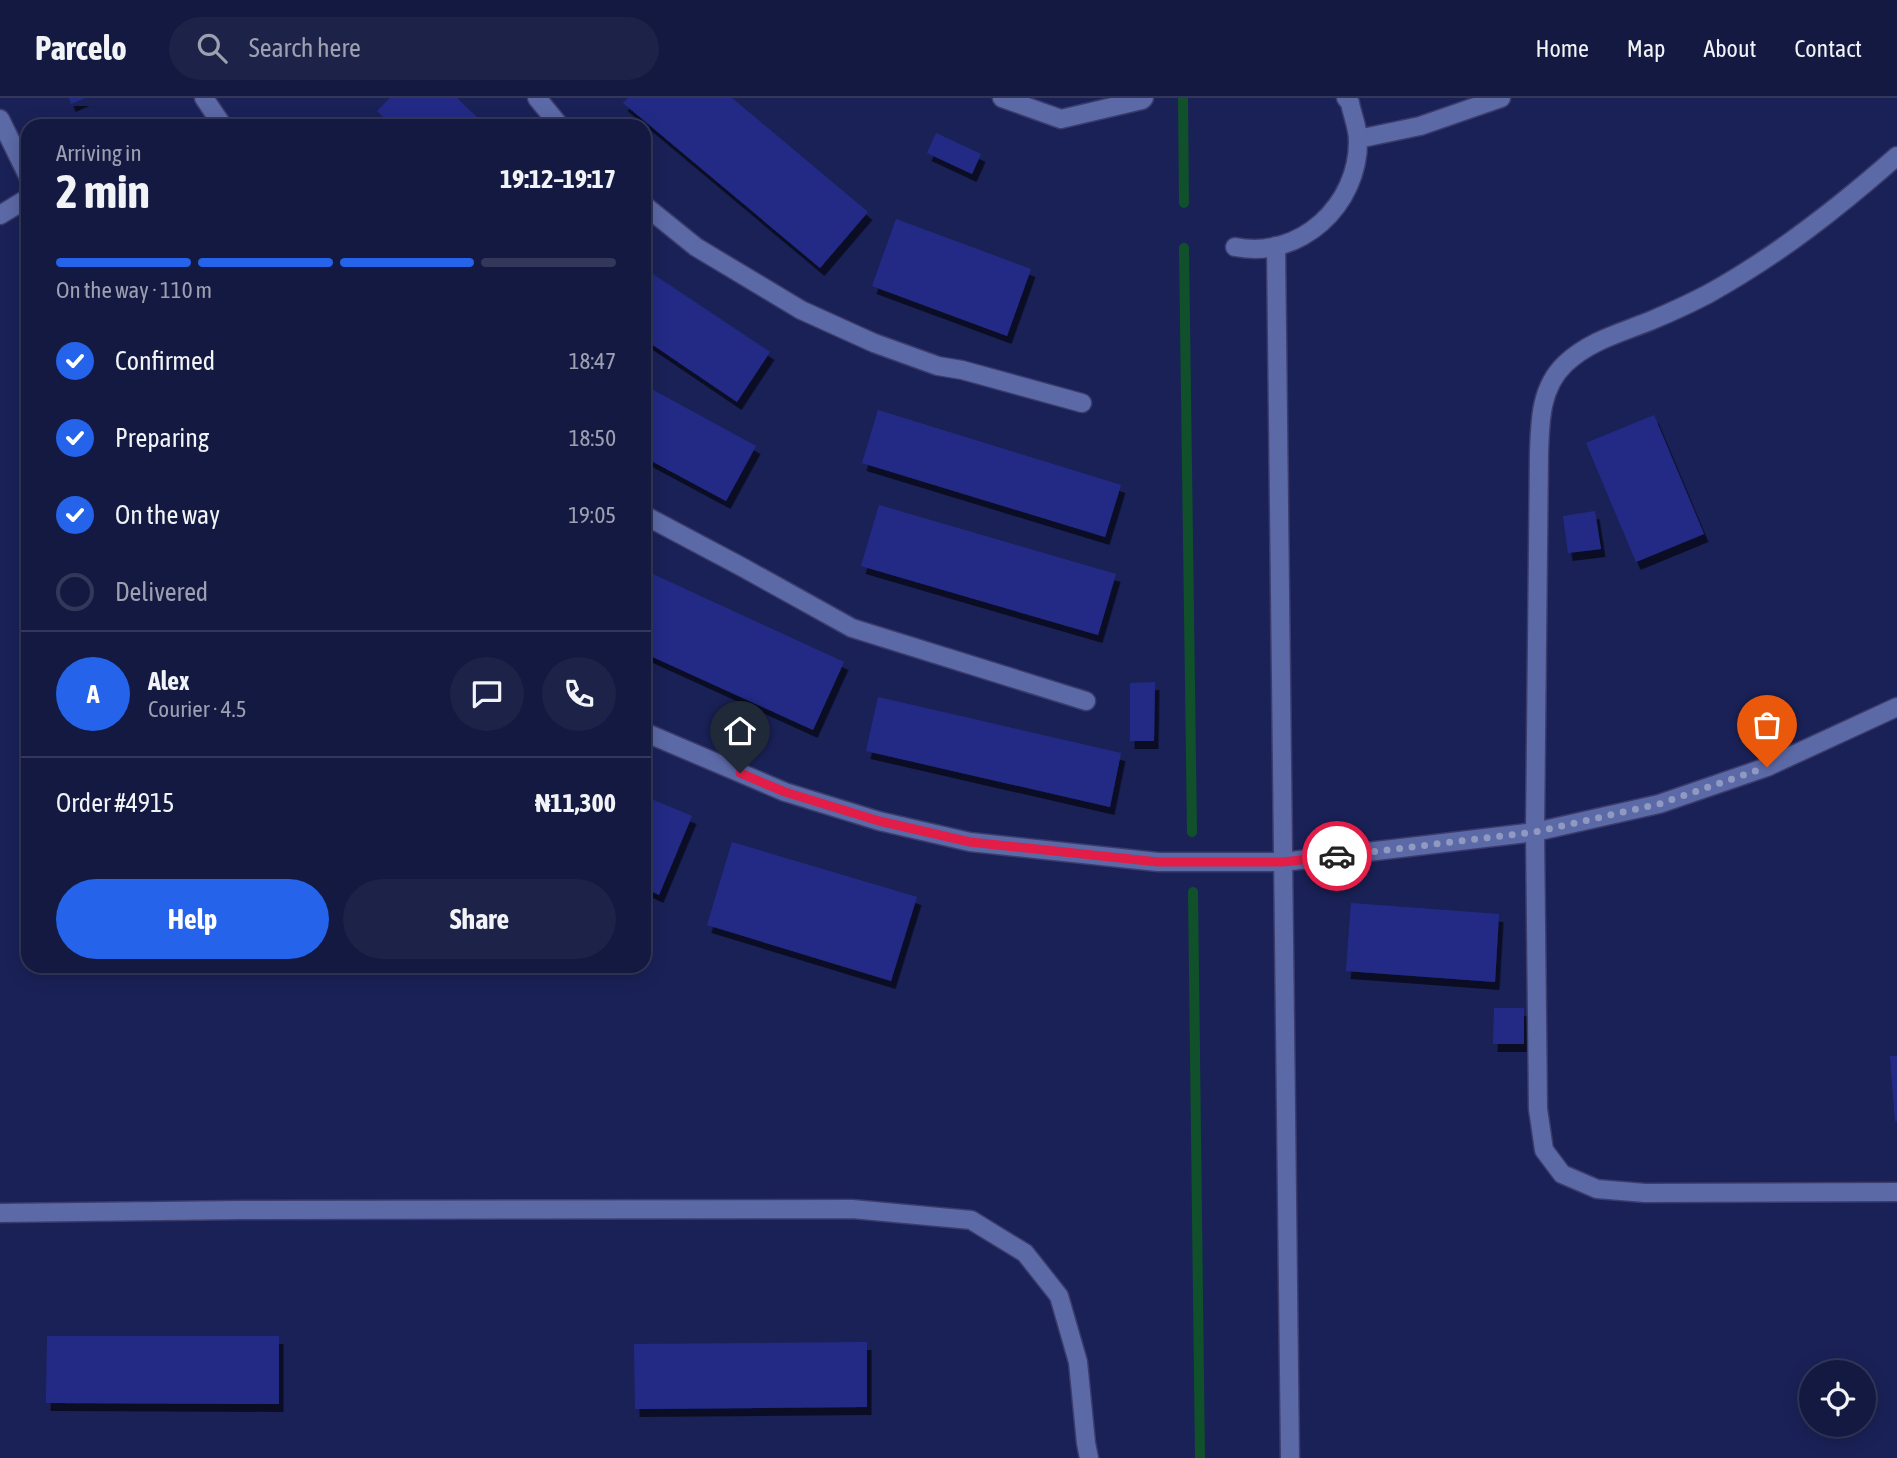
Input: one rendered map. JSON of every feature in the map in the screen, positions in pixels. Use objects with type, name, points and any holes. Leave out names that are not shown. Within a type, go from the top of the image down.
[{"type":"lane","points":[[204,98],[218,119]]},
{"type":"lane","points":[[537,98],[554,119]]},
{"type":"lane","points":[[1002,98],[1061,119],[1144,98]]},
{"type":"lane","points":[[1235,247],[1250,250],[1286,244],[1309,233],[1337,208],[1354,175],[1358,139],[1350,103],[1346,98]]},
{"type":"lane","points":[[1358,139],[1420,126],[1501,98]]},
{"type":"lane","points":[[0,120],[21,162]]},
{"type":"lane","points":[[1897,156],[1846,201],[1770,257],[1707,295],[1653,320],[1592,343],[1564,365],[1549,386],[1540,414],[1535,832],[1538,1109],[1544,1150],[1562,1174],[1597,1189],[1644,1193],[1897,1192]]},
{"type":"lane","points":[[0,215],[21,202]]},
{"type":"lane","points":[[651,211],[696,247],[801,310],[874,343],[938,366],[1082,403]]},
{"type":"lane","points":[[1276,246],[1290,1458]]},
{"type":"lane","points":[[651,519],[852,628],[1087,701]]},
{"type":"lane","points":[[651,735],[785,792],[879,821],[970,842],[1158,862],[1283,862],[1535,832],[1659,804],[1767,767],[1897,707]]},
{"type":"lane","points":[[0,1213],[852,1209],[971,1220],[1025,1253],[1059,1296],[1078,1362],[1089,1458]]},
{"type":"building","points":[[69,98],[85,98],[71,104]]},
{"type":"building","points":[[390,98],[457,98],[479,119],[386,119],[377,111]]},
{"type":"building","points":[[628,98],[732,98],[868,212],[820,268],[651,126],[651,119],[642,119],[623,103]]},
{"type":"building","points":[[936,133],[981,154],[972,174],[927,153]]},
{"type":"building","points":[[896,219],[1031,269],[1007,336],[872,286]]},
{"type":"building","points":[[651,273],[770,352],[737,402],[651,344]]},
{"type":"building","points":[[651,389],[756,446],[726,501],[651,461]]},
{"type":"building","points":[[878,410],[1121,485],[1105,537],[862,463]]},
{"type":"building","points":[[1654,415],[1704,534],[1636,562],[1586,443]]},
{"type":"building","points":[[879,505],[1116,574],[1098,635],[861,566]]},
{"type":"building","points":[[1595,511],[1601,549],[1568,553],[1563,516]]},
{"type":"building","points":[[651,573],[844,662],[813,730],[651,656]]},
{"type":"building","points":[[1155,682],[1154,741],[1130,741],[1130,683]]},
{"type":"building","points":[[878,697],[1121,753],[1110,807],[866,751]]},
{"type":"building","points":[[651,799],[692,816],[659,895],[651,891]]},
{"type":"building","points":[[732,842],[917,897],[891,981],[707,925]]},
{"type":"building","points":[[1351,903],[1499,914],[1495,982],[1346,971]]},
{"type":"building","points":[[1494,1008],[1524,1008],[1524,1044],[1493,1044]]},
{"type":"building","points":[[1890,1056],[1897,1056],[1897,1121],[1895,1121]]},
{"type":"building","points":[[47,1336],[279,1336],[279,1404],[46,1403]]},
{"type":"building","points":[[867,1342],[867,1407],[635,1409],[634,1344]]},
{"type":"waterway","points":[[1183,98],[1184,203]]},
{"type":"waterway","points":[[1184,248],[1192,832]]},
{"type":"waterway","points":[[1193,892],[1200,1458]]},
{"type":"way so far","points":[[1337,856],[1535,832],[1659,804],[1767,767]]},
{"type":"route","points":[[740,773],[785,792],[879,821],[970,842],[1158,862],[1283,862],[1337,856]]}]
